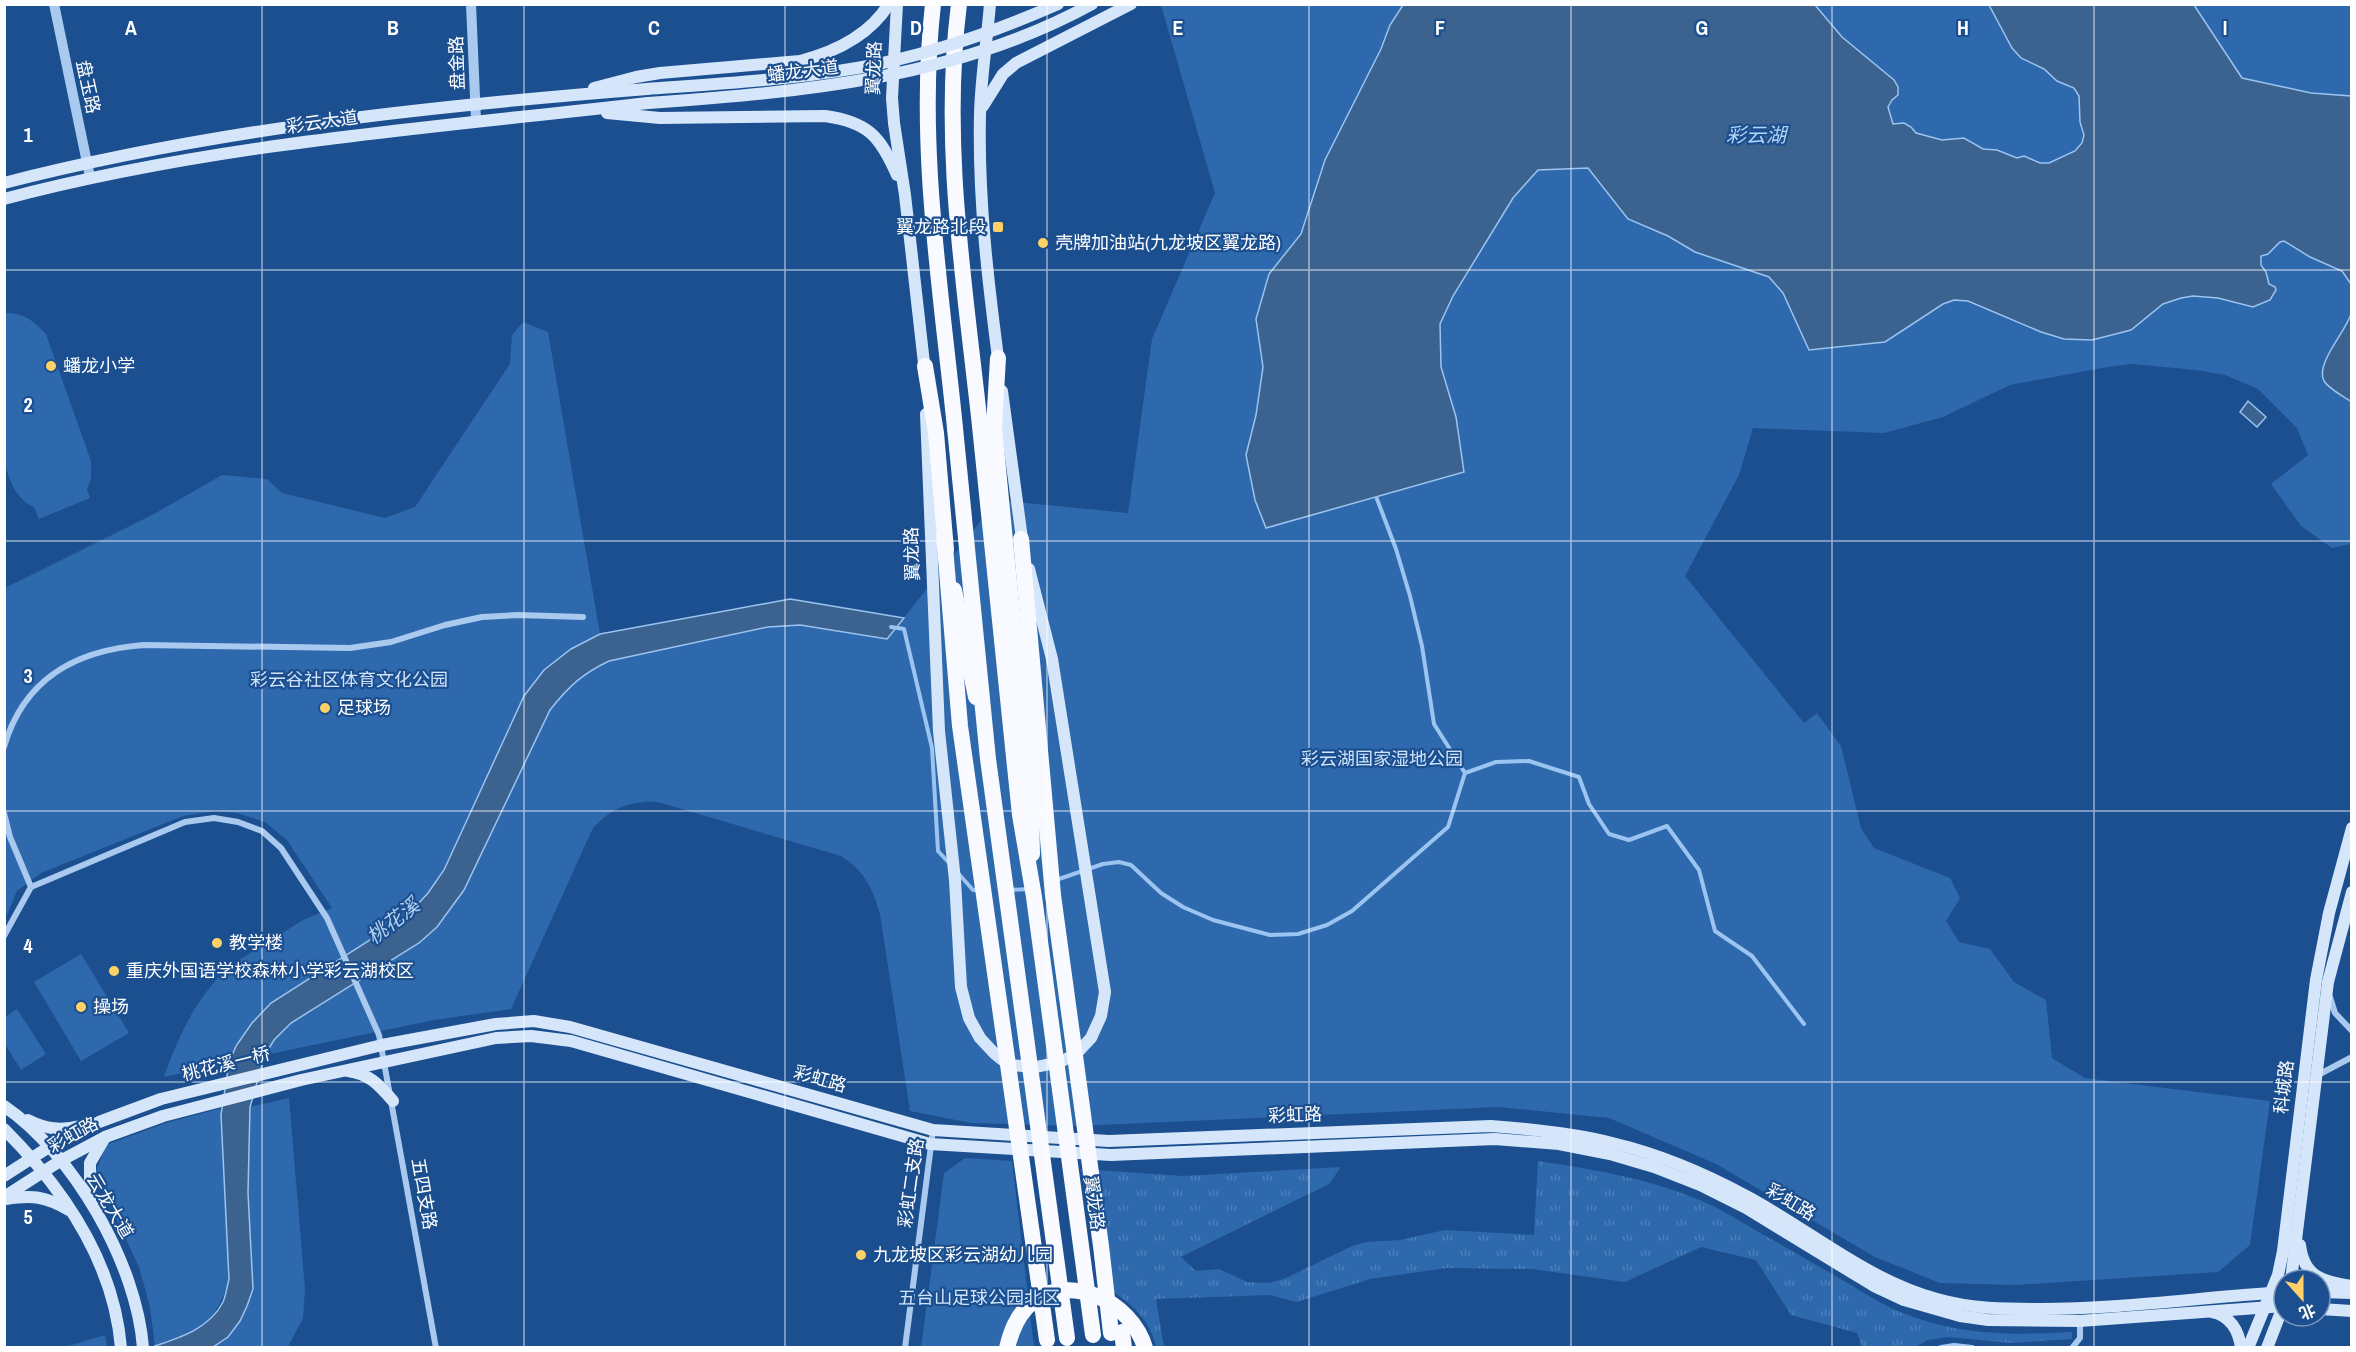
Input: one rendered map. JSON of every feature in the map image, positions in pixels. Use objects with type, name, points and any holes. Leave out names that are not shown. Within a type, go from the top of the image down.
[{"type":"highway","points":[[933,4],[929,40],[927,106],[929,161],[988,759],[1067,1343]]},
{"type":"highway","name":"翼龙路","points":[[959,4],[954,38],[951,105],[953,169],[987,426],[1020,815],[1034,897],[1093,1341]]},
{"type":"highway","points":[[987,426],[998,358]]},
{"type":"highway","points":[[925,366],[944,535],[960,726],[1048,1344]]},
{"type":"highway","points":[[944,535],[988,759]]},
{"type":"highway","points":[[1021,538],[1053,895],[1101,1245],[1117,1340]]},
{"type":"highway","points":[[1007,1347],[1011,1332],[1028,1306],[1041,1296],[1058,1290],[1076,1290],[1108,1300],[1133,1323],[1145,1347]]},
{"type":"main road","points":[[567,96],[636,76],[800,62],[842,47],[876,21],[889,4]]},
{"type":"main road","name":"翼龙路","points":[[897,4],[892,98],[906,195],[925,366]]},
{"type":"main road","name":"翼龙路","points":[[931,434],[939,731],[955,880],[961,987],[969,1018],[980,1038],[994,1053],[1010,1065],[1036,1067],[1060,1062],[1076,1054],[1091,1038],[1101,1016],[1105,992],[1052,659],[1021,538],[998,358],[986,253],[981,180],[980,112],[990,4]]},
{"type":"main road","name":"蟠龙大道","points":[[647,89],[758,81],[858,68],[912,56],[970,38],[1020,21],[1058,4]]},
{"type":"main road","name":"蟠龙大道","points":[[648,102],[759,95],[862,82],[915,71],[1024,35],[1092,4]]},
{"type":"main road","points":[[980,112],[1003,74],[1016,63],[1131,4]]},
{"type":"main road","name":"彩云大道","points":[[4,183],[87,162],[291,126],[475,104],[647,89]]},
{"type":"main road","name":"彩云大道","points":[[4,199],[90,177],[300,142],[648,102]]},
{"type":"main road","points":[[582,110],[660,118],[825,116],[842,118],[869,130],[881,141],[906,195]]},
{"type":"main road","name":"科城路","points":[[2248,1347],[2278,1275],[2287,1226],[2316,980],[2329,913],[2352,828]]},
{"type":"main road","name":"科城路","points":[[2293,1268],[2328,982],[2352,892]]},
{"type":"main road","name":"彩虹路","points":[[300,1064],[381,1040],[534,1021],[570,1027],[933,1130],[1109,1140],[1491,1125],[1552,1131],[1614,1143],[1703,1176],[1750,1198],[1880,1276],[1908,1289],[1962,1305],[1989,1309],[2078,1309],[2271,1293]]},
{"type":"main road","name":"彩虹路","points":[[301,1080],[385,1060],[496,1038],[531,1036],[571,1041],[930,1144],[1111,1155],[1495,1139],[1559,1144],[1632,1161],[1700,1185],[1746,1208],[1875,1286],[1931,1309],[1960,1316],[1988,1320],[2080,1321],[2272,1306]]},
{"type":"main road","name":"桃花溪一桥","points":[[161,1099],[300,1064]]},
{"type":"main road","points":[[340,1071],[358,1072],[368,1076],[377,1082],[393,1101]]},
{"type":"main road","name":"桃花溪一桥","points":[[163,1116],[301,1080]]},
{"type":"main road","name":"彩虹路","points":[[4,1176],[49,1147],[99,1122],[161,1099]]},
{"type":"main road","name":"云龙大道","points":[[4,1106],[19,1116],[49,1147],[90,1199],[134,1295],[142,1343]]},
{"type":"main road","points":[[19,1116],[55,1130],[99,1122]]},
{"type":"main road","name":"彩虹路","points":[[4,1198],[60,1161],[105,1137],[163,1116]]},
{"type":"main road","name":"云龙大道","points":[[4,1130],[33,1158],[74,1213],[89,1242],[112,1302],[121,1346]]},
{"type":"main road","points":[[90,1199],[90,1163],[105,1137]]},
{"type":"main road","points":[[4,1198],[41,1197],[74,1213]]},
{"type":"main road","points":[[2298,1228],[2302,1256],[2313,1274],[2324,1281],[2352,1286]]},
{"type":"main road","points":[[2332,1292],[2352,1293]]},
{"type":"main road","points":[[2332,1310],[2352,1311]]},
{"type":"main road","points":[[2184,1312],[2215,1312],[2226,1317],[2236,1332],[2241,1347]]},
{"type":"main road","points":[[2267,1347],[2275,1328]]},
{"type":"street","name":"盘玉路","points":[[54,4],[90,177]]},
{"type":"street","name":"盘金路","points":[[471,4],[476,120]]},
{"type":"street","points":[[4,747],[22,705],[39,685],[64,666],[90,654],[117,647],[144,645],[350,648],[391,642],[445,625],[482,617],[518,615],[583,617]]},
{"type":"street","points":[[4,813],[10,837],[31,887],[4,936]]},
{"type":"street","name":"五四支路","points":[[31,887],[185,822],[220,819],[238,822],[262,831],[281,848],[327,918],[381,1040],[435,1347]]},
{"type":"street","points":[[2328,982],[2335,1013],[2352,1031]]},
{"type":"street","points":[[2301,1092],[2318,1075],[2352,1057]]},
{"type":"street","name":"彩虹二支路","points":[[905,1347],[933,1130]]},
{"type":"street","points":[[2072,1347],[2080,1338],[2080,1321]]},
{"type":"street","points":[[1941,1347],[1972,1347]]},
{"type":"green space","name":"彩云湖国家湿地公园","points":[[1161,5],[2351,5],[2351,544],[2332,548],[2301,526],[2271,484],[2308,455],[2297,428],[2258,389],[2225,375],[2132,364],[2010,385],[1943,417],[1884,433],[1753,428],[1739,475],[1685,576],[1804,723],[1817,713],[1841,746],[1861,828],[1874,848],[1950,878],[1960,898],[1946,921],[1959,942],[1990,949],[2014,982],[2046,1000],[2052,1058],[2085,1078],[2270,1101],[2250,1245],[2218,1272],[2016,1285],[1940,1283],[1875,1257],[1716,1164],[1609,1118],[1499,1107],[1077,1126],[971,1123],[910,1111],[880,914],[871,888],[862,874],[841,856],[658,802],[629,804],[621,807],[606,816],[592,830],[511,1009],[434,1020],[265,1055],[274,1040],[291,1023],[419,943],[464,890],[550,710],[583,676],[609,661],[768,627],[800,625],[887,639],[997,500],[1128,513],[1152,339],[1215,193]]},
{"type":"green space","points":[[5,313],[28,318],[46,334],[91,461],[91,479],[87,489],[90,498],[39,519],[34,507],[23,500],[15,490],[5,466]]},
{"type":"green space","name":"彩云谷社区体育文化公园","points":[[523,322],[548,332],[600,634],[571,649],[544,670],[524,696],[444,871],[406,917],[271,1003],[252,1023],[236,1046],[229,1063],[164,1077],[190,1016],[219,977],[231,965],[303,920],[332,908],[287,840],[265,822],[237,813],[215,811],[183,816],[41,873],[17,891],[5,919],[5,588],[154,514],[222,475],[267,479],[282,493],[385,518],[415,507],[510,364],[512,335]]},
{"type":"green space","name":"操场","points":[[81,954],[129,1033],[81,1061],[34,982]]},
{"type":"green space","points":[[17,1009],[46,1054],[21,1070],[5,1044],[5,1017]]},
{"type":"green space","points":[[289,1098],[305,1289],[303,1318],[288,1347],[213,1348],[253,1289],[248,1193],[250,1107]]},
{"type":"green space","points":[[222,1108],[229,1279],[224,1295],[211,1317],[194,1331],[155,1346],[150,1307],[139,1267],[95,1174],[106,1145],[166,1123]]},
{"type":"green space","name":"五台山足球公园北区","points":[[965,1158],[1012,1161],[1034,1347],[921,1348],[944,1173]]},
{"type":"green space","points":[[1538,1161],[1627,1177],[1692,1197],[1725,1212],[1895,1310],[1931,1323],[1991,1333],[2072,1332],[2072,1339],[2011,1343],[1948,1337],[1928,1340],[1915,1347],[1862,1347],[1857,1333],[1791,1315],[1756,1260],[1701,1247],[1625,1282],[1532,1269],[1447,1268],[1370,1279],[1297,1302],[1270,1295],[1156,1299],[1164,1347],[1156,1347],[1148,1326],[1135,1309],[1099,1282],[1081,1169],[1183,1176],[1341,1167],[1329,1184],[1181,1257],[1196,1271],[1219,1269],[1247,1282],[1269,1283],[1284,1279],[1352,1246],[1366,1242],[1400,1240],[1445,1230],[1534,1235]]},
{"type":"green space","points":[[105,1335],[107,1347],[65,1347]]},
{"type":"water","name":"彩云湖","points":[[1403,5],[1815,5],[1842,37],[1894,80],[1898,87],[1898,95],[1888,107],[1893,124],[1904,123],[1916,133],[1942,140],[1964,138],[1983,149],[1997,150],[2017,158],[2024,156],[2040,163],[2049,163],[2075,151],[2082,143],[2084,135],[2080,122],[2079,96],[2074,88],[2057,81],[2044,69],[2021,58],[2012,48],[1989,5],[2194,5],[2242,78],[2311,93],[2351,96],[2351,284],[2342,271],[2310,257],[2284,241],[2268,254],[2261,256],[2261,265],[2266,272],[2269,284],[2276,290],[2270,300],[2253,307],[2218,298],[2193,296],[2181,298],[2163,304],[2131,330],[2092,340],[2064,339],[2041,332],[1968,301],[1954,300],[1943,304],[1885,342],[1809,350],[1783,293],[1769,277],[1695,252],[1668,236],[1628,219],[1588,168],[1538,170],[1513,198],[1453,296],[1440,324],[1441,367],[1456,417],[1464,472],[1266,528],[1255,500],[1246,455],[1256,415],[1263,367],[1256,319],[1269,274],[1301,234],[1325,160],[1381,49],[1390,25]]},
{"type":"water","points":[[2351,314],[2352,401],[2350,401],[2326,384],[2322,374],[2327,357]]},
{"type":"water","points":[[2248,401],[2266,417],[2257,427],[2240,412]]},
{"type":"water","points":[[790,599],[904,618],[887,639],[800,625],[768,627],[609,661],[583,676],[570,687],[550,710],[464,890],[437,927],[419,943],[291,1023],[274,1040],[265,1055],[250,1107],[248,1193],[253,1289],[240,1321],[228,1337],[213,1347],[149,1348],[181,1337],[201,1326],[217,1312],[225,1297],[229,1279],[221,1115],[229,1063],[236,1046],[252,1023],[271,1003],[406,917],[428,893],[444,870],[524,696],[544,670],[571,649],[600,634]]},
{"type":"waterway","points":[[1056,880],[1103,864],[1119,862],[1131,865],[1161,893],[1183,907],[1213,920],[1270,935],[1298,934],[1327,925],[1352,911],[1448,827],[1465,773],[1434,724],[1422,646],[1410,596],[1396,549],[1377,499]]},
{"type":"waterway","points":[[891,627],[904,629],[932,748],[938,851],[950,864]]},
{"type":"waterway","points":[[1465,773],[1496,762],[1529,761],[1579,777],[1589,804],[1609,834],[1629,840],[1667,826],[1699,870],[1715,931],[1752,956],[1804,1024]]},
{"type":"waterway","points":[[957,872],[973,890],[978,890]]},
{"type":"waterway","points":[[1009,890],[1029,889]]},
{"type":"place","name":"翼龙路北段","points":[[998,227]]},
{"type":"place","name":"壳牌加油站(九龙坡区翼龙路)","points":[[1043,243]]},
{"type":"place","name":"蟠龙小学","points":[[51,366]]},
{"type":"place","name":"足球场","points":[[325,708]]},
{"type":"place","name":"教学楼","points":[[217,943]]},
{"type":"place","name":"重庆外国语学校森林小学彩云湖校区","points":[[114,971]]},
{"type":"place","name":"操场","points":[[81,1007]]},
{"type":"place","name":"九龙坡区彩云湖幼儿园","points":[[861,1255]]},
{"type":"water label","name":"桃花溪","points":[[393,921]]}]
